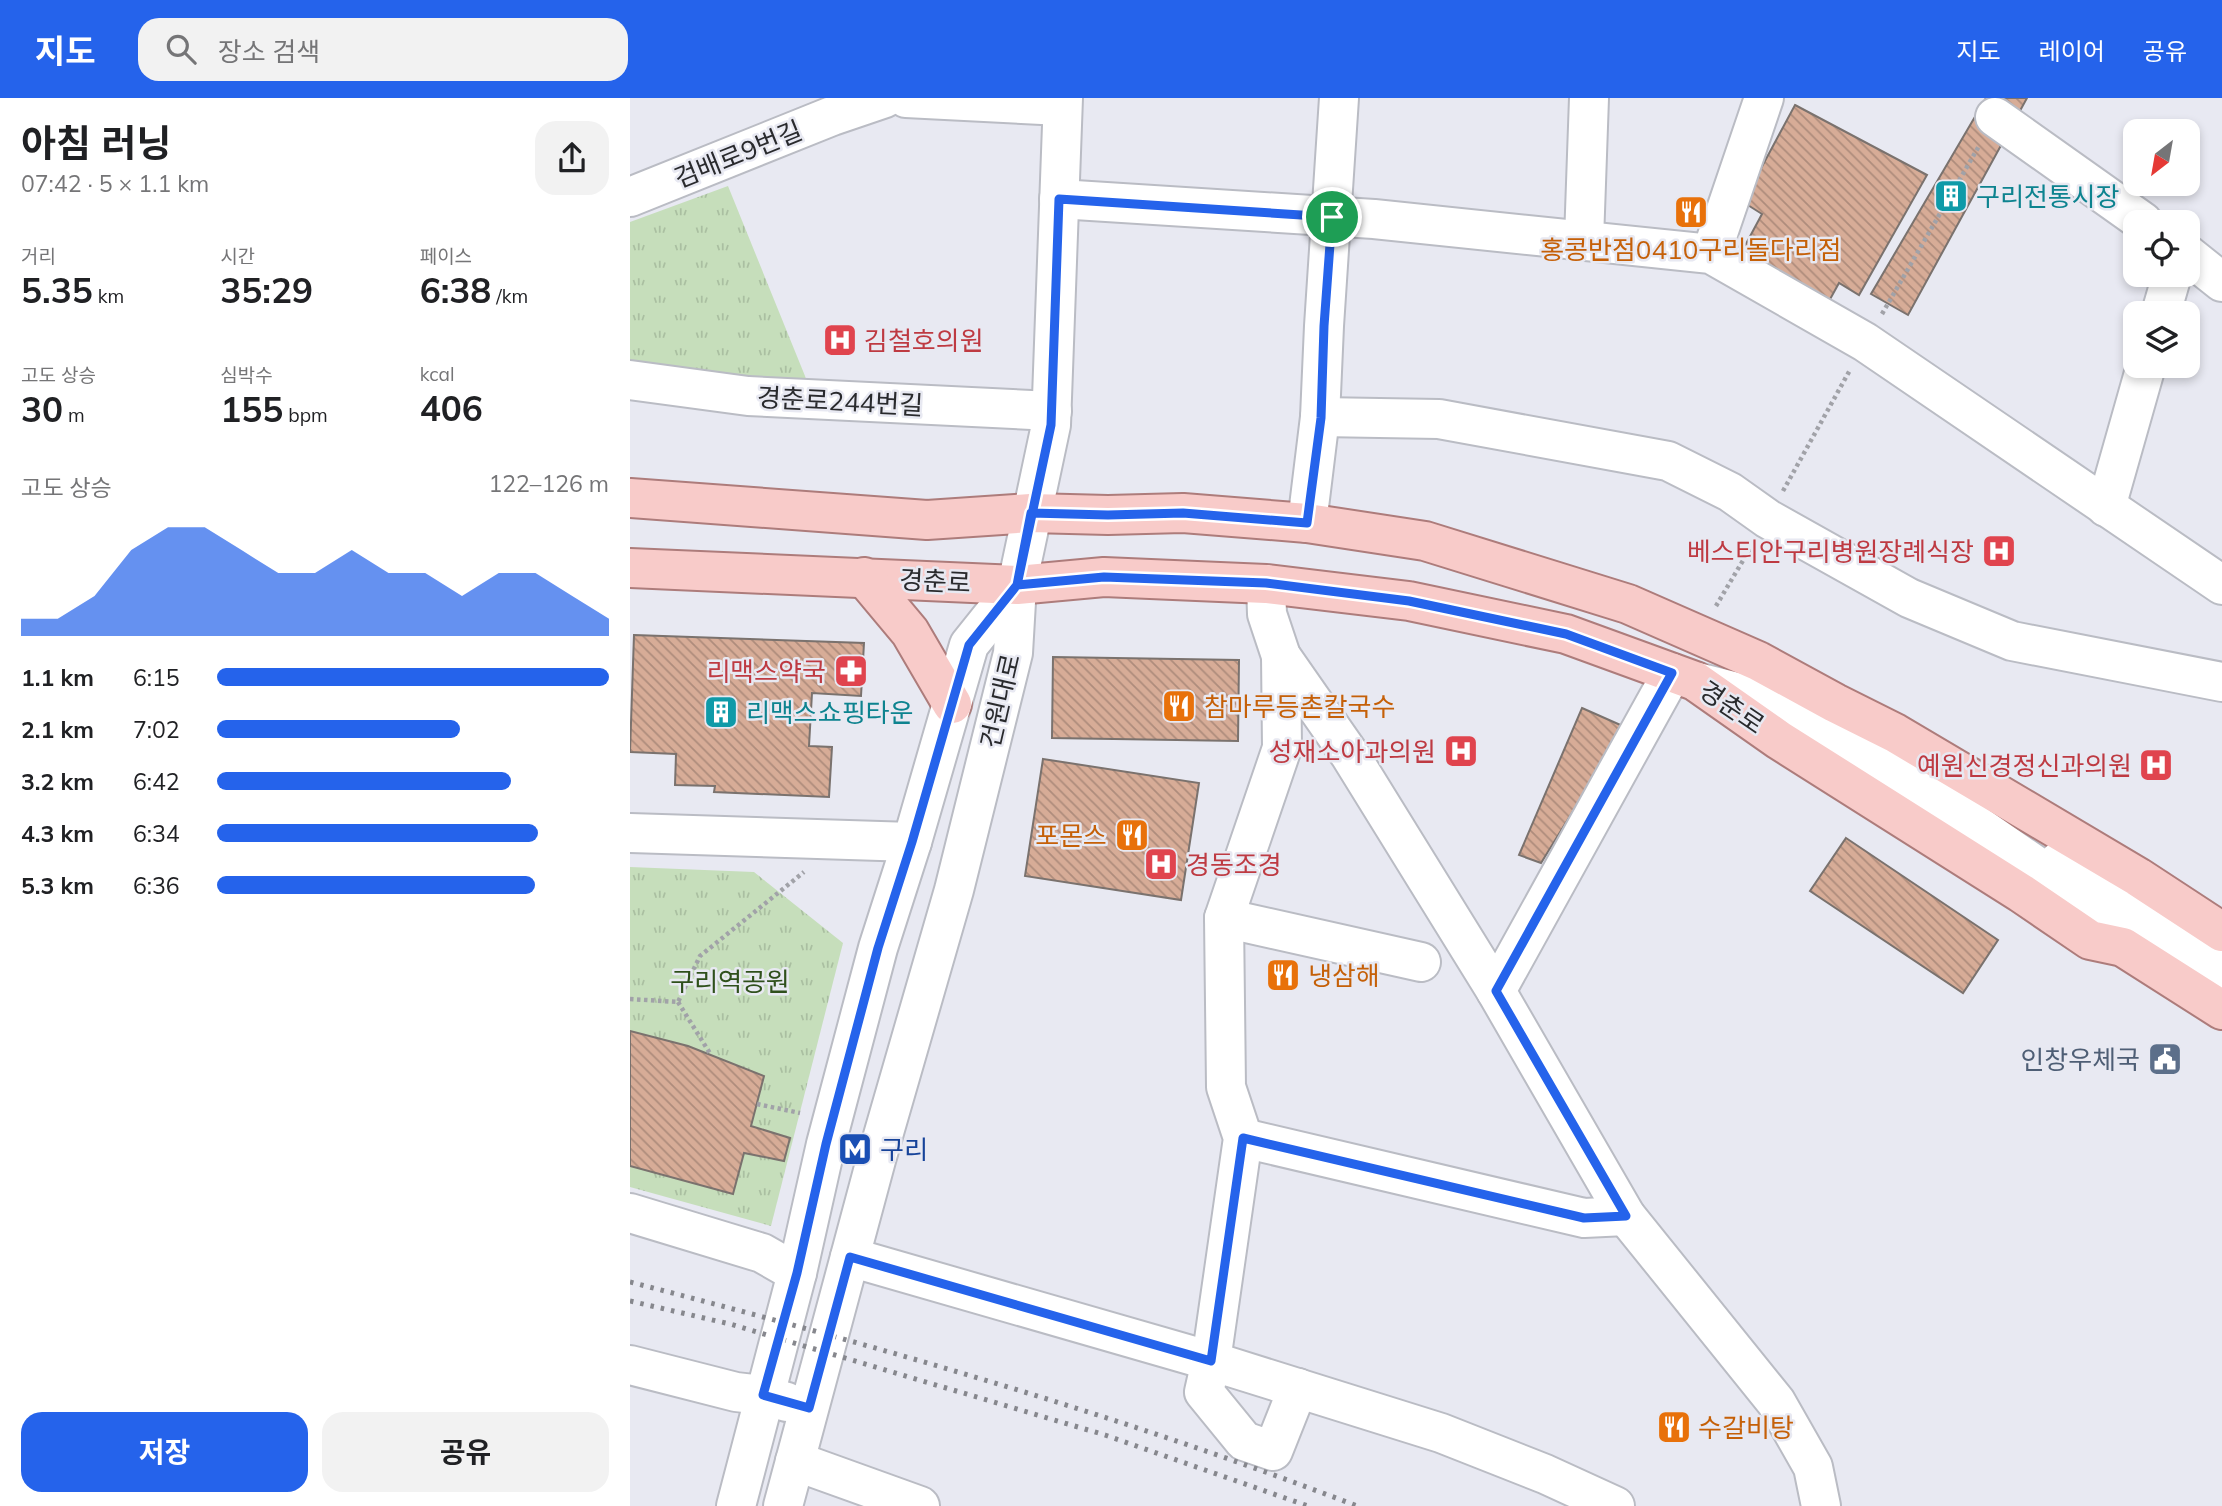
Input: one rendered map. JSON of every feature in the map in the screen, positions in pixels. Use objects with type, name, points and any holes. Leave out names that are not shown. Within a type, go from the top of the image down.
[{"type":"main road","name":"경춘로","points":[[630,498],[927,520],[1031,513],[1183,513],[1307,523],[1425,541],[1628,604],[1758,661],[1835,704],[1895,733],[2138,877],[2222,932]]},
{"type":"main road","name":"경춘로","points":[[630,568],[1017,585],[1104,577],[1266,583],[1409,601],[1566,634],[1684,677],[2090,940],[2123,947],[2222,1010]]},
{"type":"main road","points":[[864,577],[910,632],[952,704]]},
{"type":"street","name":"검배로9번길","points":[[630,197],[832,116],[885,98]]},
{"type":"street","points":[[906,98],[1063,102],[1051,425],[1017,585]]},
{"type":"street","points":[[1307,523],[1321,418],[1324,326],[1339,98]]},
{"type":"street","points":[[1584,240],[1589,98]]},
{"type":"street","points":[[1711,254],[1770,111]]},
{"type":"street","points":[[1995,117],[2126,210]]},
{"type":"street","points":[[1059,199],[1332,217],[1711,254],[1865,342],[2222,584]]},
{"type":"street","points":[[2200,265],[2222,282]]},
{"type":"street","points":[[2106,507],[2143,378]]},
{"type":"street","name":"경춘로244번길","points":[[630,380],[748,396],[1052,411]]},
{"type":"street","points":[[1321,418],[1439,419],[1668,461],[1730,492],[1768,519],[1909,598],[2012,641],[2222,682]]},
{"type":"street","points":[[1266,583],[1267,614],[1281,656],[1350,755],[1496,991],[1626,1216],[1776,1402],[1813,1466],[1821,1506]]},
{"type":"street","name":"건원대로","points":[[736,1506],[874,961],[912,842],[969,645],[1017,585]]},
{"type":"street","name":"건원대로","points":[[783,1506],[954,890],[1013,653],[1017,585]]},
{"type":"street","points":[[1281,656],[1282,748],[1224,918],[1226,1087],[1243,1138],[1211,1361],[1204,1392],[1244,1441],[1273,1451],[1298,1388]]},
{"type":"street","points":[[1496,991],[1684,677]]},
{"type":"street","points":[[1895,733],[2044,851],[2222,972]]},
{"type":"street","points":[[630,833],[912,842]]},
{"type":"street","points":[[1224,918],[1420,962]]},
{"type":"street","points":[[1243,1138],[1584,1218],[1626,1216]]},
{"type":"street","points":[[630,1213],[762,1253],[797,1273]]},
{"type":"street","points":[[850,1257],[1211,1361],[1441,1433],[1545,1474],[1615,1506]]},
{"type":"street","points":[[630,1364],[809,1408]]},
{"type":"street","points":[[795,1461],[920,1506]]},
{"type":"path","points":[[678,1002],[700,956],[808,868]]},
{"type":"path","points":[[630,999],[678,1002]]},
{"type":"path","points":[[678,1002],[711,1055]]},
{"type":"path","points":[[757,1104],[804,1114]]},
{"type":"green space","points":[[728,186],[809,388],[630,370],[630,222]]},
{"type":"green space","name":"구리역공원","points":[[630,867],[754,872],[843,943],[771,1226],[630,1187]]},
{"type":"building","name":"구리전통시장","points":[[1986,98],[2027,98],[1908,315],[1871,294]]},
{"type":"building","points":[[1795,105],[1927,175],[1859,295],[1839,283],[1828,303],[1741,253],[1762,214],[1743,202]]},
{"type":"building","name":"리맥스쇼핑타운","points":[[634,635],[864,643],[861,696],[812,693],[809,746],[832,747],[829,797],[714,792],[715,786],[675,785],[676,754],[630,752]]},
{"type":"building","points":[[1053,657],[1239,660],[1238,741],[1052,738]]},
{"type":"building","points":[[1582,708],[1625,727],[1541,863],[1519,855]]},
{"type":"building","points":[[1043,759],[1199,783],[1181,900],[1025,876]]},
{"type":"building","points":[[1846,838],[1998,940],[1963,993],[1810,891]]},
{"type":"building","points":[[630,1031],[688,1046],[764,1076],[751,1126],[790,1138],[784,1161],[744,1153],[733,1194],[630,1166]]},
{"type":"railway","points":[[630,1282],[814,1331],[1087,1412],[1178,1441],[1357,1506]]},
{"type":"railway","points":[[630,1301],[730,1324],[1105,1435],[1308,1506]]},
{"type":"place","name":"구리전통시장","points":[[1951,196]]},
{"type":"place","name":"홍콩반점0410구리돌다리점","points":[[1691,212]]},
{"type":"place","name":"김철호의원","points":[[840,340]]},
{"type":"place","name":"베스티안구리병원장례식장","points":[[1999,551]]},
{"type":"place","name":"리맥스약국","points":[[851,671]]},
{"type":"place","name":"참마루등촌칼국수","points":[[1179,706]]},
{"type":"place","name":"리맥스쇼핑타운","points":[[721,712]]},
{"type":"place","name":"성재소아과의원","points":[[1461,751]]},
{"type":"place","name":"예원신경정신과의원","points":[[2156,765]]},
{"type":"place","name":"포몬스","points":[[1132,835]]},
{"type":"place","name":"경동조경","points":[[1161,864]]},
{"type":"place","name":"냉삼해","points":[[1283,975]]},
{"type":"place","name":"인창우체국","points":[[2165,1059]]},
{"type":"place","name":"구리","points":[[855,1149]]},
{"type":"place","name":"수갈비탕","points":[[1674,1427]]},
{"type":"route","points":[[1332,217],[1059,199],[1051,425],[1031,513],[1017,585],[1104,577],[1266,583],[1409,601],[1566,634],[1672,673],[1496,991],[1626,1216],[1584,1218],[1243,1138],[1211,1361],[850,1257],[809,1408],[763,1395],[797,1273],[826,1144],[878,948],[969,645],[1017,585],[1031,513],[1183,513],[1307,523],[1321,418],[1332,217]]}]
